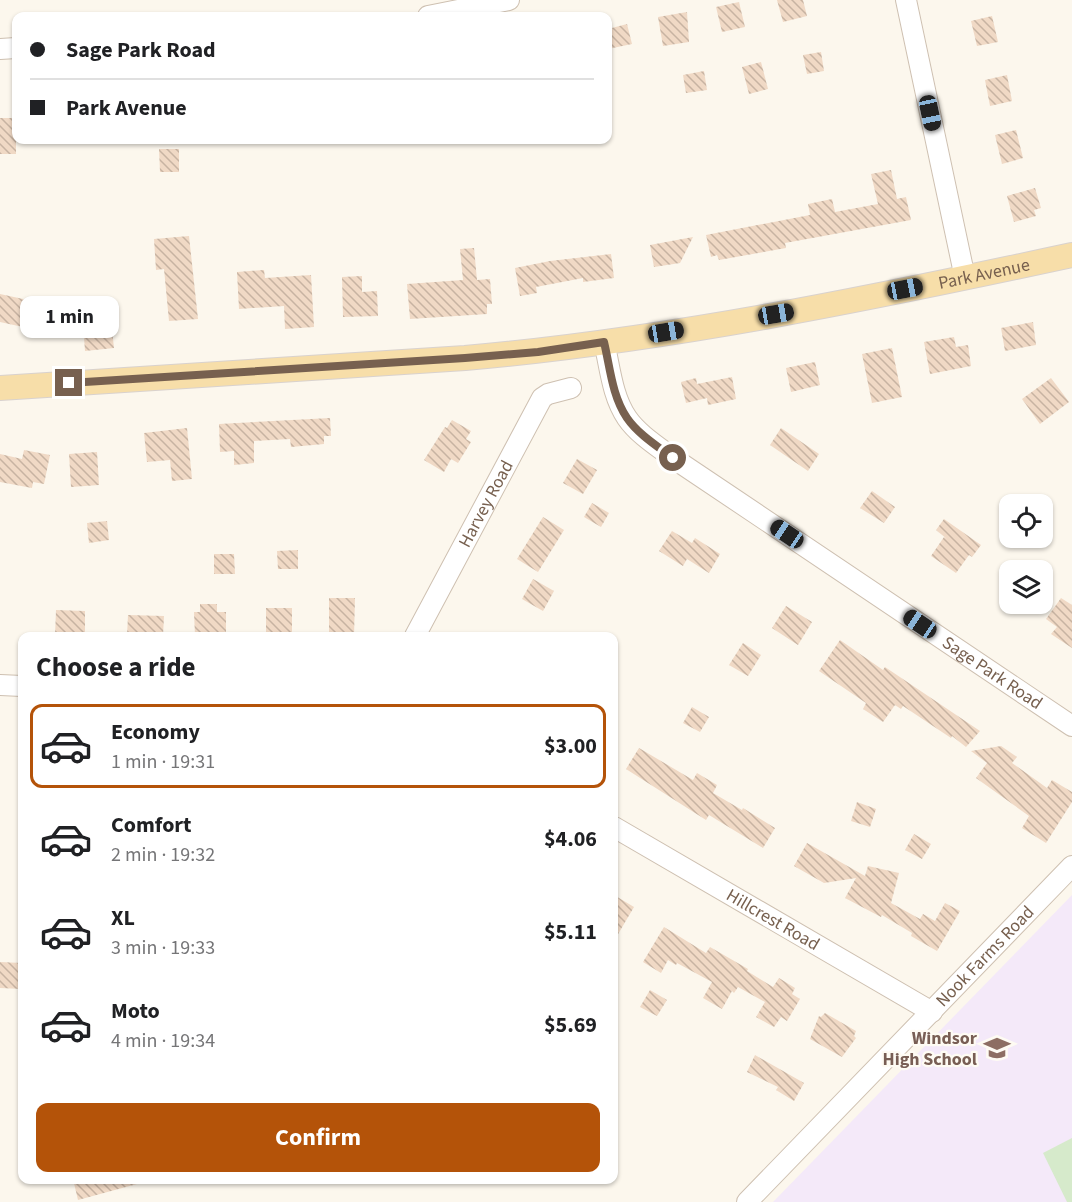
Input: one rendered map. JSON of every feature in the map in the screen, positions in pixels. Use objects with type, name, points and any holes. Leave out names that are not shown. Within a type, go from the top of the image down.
[{"type":"main road","name":"Park Avenue","points":[[0,388],[538,352],[707,326],[966,278],[1072,255]]},
{"type":"street","points":[[448,12],[509,0]]},
{"type":"street","points":[[906,0],[966,278]]},
{"type":"street","name":"Sage Park Road","points":[[604,342],[616,397],[627,418],[645,436],[673,458],[1072,726]]},
{"type":"street","name":"Harvey Road","points":[[417,632],[542,398],[548,394],[571,388]]},
{"type":"street","points":[[0,686],[18,686]]},
{"type":"street","name":"Hillcrest Road","points":[[618,829],[932,1012]]},
{"type":"street","name":"Nook Farms Road","points":[[747,1202],[1072,866]]},
{"type":"shaded area","name":"Windsor High School","points":[[1072,895],[1072,1202],[773,1202]]},
{"type":"green space","points":[[1072,1138],[1072,1202],[1067,1202],[1043,1153]]},
{"type":"building","points":[[777,0],[803,0],[807,16],[783,22]]},
{"type":"building","points":[[739,2],[745,27],[722,32],[716,7]]},
{"type":"building","points":[[687,12],[689,42],[663,46],[658,17]]},
{"type":"building","points":[[992,16],[998,42],[977,46],[971,21]]},
{"type":"building","points":[[627,24],[632,44],[612,48],[612,28]]},
{"type":"building","points":[[821,52],[824,71],[807,74],[803,55]]},
{"type":"building","points":[[761,62],[768,89],[749,94],[742,67]]},
{"type":"building","points":[[704,71],[707,90],[686,93],[683,75]]},
{"type":"building","points":[[1007,75],[1012,101],[990,106],[985,80]]},
{"type":"building","points":[[0,118],[12,118],[12,144],[16,144],[16,154],[0,154]]},
{"type":"building","points":[[1016,130],[1023,158],[1002,164],[995,135]]},
{"type":"building","points":[[159,149],[179,149],[179,172],[160,172]]},
{"type":"building","points":[[891,170],[897,199],[906,197],[911,220],[785,243],[786,248],[719,260],[717,255],[711,257],[706,235],[810,215],[808,204],[832,199],[835,212],[878,204],[871,174]]},
{"type":"building","points":[[1035,188],[1041,208],[1034,210],[1036,216],[1014,222],[1007,196]]},
{"type":"building","points":[[189,236],[198,319],[169,321],[164,269],[156,270],[154,239]]},
{"type":"building","points":[[693,237],[680,263],[654,267],[650,245]]},
{"type":"building","points":[[474,248],[477,280],[490,279],[492,304],[487,304],[487,314],[410,319],[407,284],[463,280],[460,249]]},
{"type":"building","points":[[611,254],[614,278],[583,282],[583,278],[536,287],[537,293],[520,296],[515,268],[550,261]]},
{"type":"building","points":[[264,270],[265,278],[311,275],[314,327],[285,329],[284,306],[239,309],[237,272]]},
{"type":"building","points":[[362,276],[362,292],[377,291],[378,316],[343,317],[342,277]]},
{"type":"building","points":[[0,294],[37,302],[32,329],[0,322]]},
{"type":"building","points":[[111,321],[114,348],[85,351],[83,324]]},
{"type":"building","points":[[1033,322],[1036,345],[1005,351],[1001,328]]},
{"type":"building","points":[[954,337],[956,347],[968,345],[971,366],[930,374],[924,342]]},
{"type":"building","points":[[892,348],[902,397],[872,403],[862,354]]},
{"type":"building","points":[[815,362],[820,385],[791,392],[786,368]]},
{"type":"building","points":[[732,377],[736,399],[708,405],[707,398],[686,403],[681,382],[696,378],[697,384]]},
{"type":"building","points":[[1051,378],[1069,402],[1040,424],[1022,399]]},
{"type":"building","points":[[330,418],[331,436],[324,436],[324,444],[291,447],[290,439],[254,441],[254,463],[234,465],[234,451],[220,452],[219,424]]},
{"type":"building","points":[[452,420],[471,431],[466,439],[471,442],[458,463],[451,459],[444,472],[424,460]]},
{"type":"building","points":[[187,428],[192,479],[172,481],[170,460],[147,462],[144,433]]},
{"type":"building","points":[[781,428],[819,454],[808,471],[770,445]]},
{"type":"building","points":[[24,450],[50,455],[44,484],[33,482],[32,488],[0,482],[0,454],[22,459]]},
{"type":"building","points":[[97,452],[99,485],[71,487],[69,454]]},
{"type":"building","points":[[577,459],[597,470],[583,494],[563,483]]},
{"type":"building","points":[[872,491],[895,507],[884,523],[860,508]]},
{"type":"building","points":[[592,503],[609,513],[601,527],[584,517]]},
{"type":"building","points":[[543,517],[564,530],[538,572],[517,559]]},
{"type":"building","points":[[944,519],[981,545],[972,557],[969,555],[956,573],[931,556],[944,537],[947,539],[936,530]]},
{"type":"building","points":[[107,521],[109,540],[89,543],[87,523]]},
{"type":"building","points":[[672,531],[692,543],[695,538],[720,554],[709,573],[687,559],[683,566],[659,551]]},
{"type":"building","points":[[298,550],[298,569],[278,569],[277,551]]},
{"type":"building","points":[[214,554],[234,554],[235,574],[214,574]]},
{"type":"building","points":[[533,579],[554,591],[543,611],[522,599]]},
{"type":"building","points":[[329,598],[355,598],[354,632],[329,632]]},
{"type":"building","points":[[1061,598],[1072,605],[1072,648],[1051,634],[1057,627],[1046,619],[1050,614],[1053,614],[1053,609]]},
{"type":"building","points":[[200,604],[217,604],[217,612],[226,612],[226,632],[195,632],[194,612],[200,612]]},
{"type":"building","points":[[786,606],[812,622],[798,645],[772,628]]},
{"type":"building","points":[[266,608],[292,608],[292,632],[266,632]]},
{"type":"building","points":[[56,610],[85,611],[85,632],[55,632]]},
{"type":"building","points":[[128,615],[164,616],[163,632],[127,632]]},
{"type":"building","points":[[840,640],[883,670],[885,667],[980,731],[966,747],[903,706],[901,709],[895,705],[883,722],[863,709],[866,703],[819,671]]},
{"type":"building","points":[[743,643],[761,655],[748,676],[729,665]]},
{"type":"building","points":[[692,707],[709,717],[700,732],[683,723]]},
{"type":"building","points":[[1001,746],[1017,757],[1012,763],[1047,788],[1052,780],[1072,792],[1072,802],[1046,843],[1022,828],[1029,816],[976,778],[987,763],[971,751]]},
{"type":"building","points":[[639,748],[693,780],[697,773],[717,785],[713,793],[775,828],[763,848],[709,815],[706,820],[626,769]]},
{"type":"building","points":[[857,802],[876,809],[870,827],[851,821]]},
{"type":"building","points":[[914,834],[931,844],[922,859],[905,850]]},
{"type":"building","points":[[807,843],[865,876],[868,866],[899,873],[891,903],[920,919],[923,914],[935,921],[945,903],[960,911],[937,951],[882,915],[881,917],[845,898],[856,878],[824,883],[794,866]]},
{"type":"building","points":[[618,897],[634,907],[618,934]]},
{"type":"building","points":[[664,927],[706,953],[710,947],[773,987],[779,978],[795,988],[792,994],[800,999],[787,1021],[781,1017],[774,1027],[756,1017],[765,1002],[738,987],[734,993],[732,991],[722,1009],[703,998],[712,982],[668,960],[661,973],[643,962]]},
{"type":"building","points":[[0,962],[18,963],[18,989],[0,988]]},
{"type":"building","points":[[650,990],[667,1000],[657,1016],[640,1007]]},
{"type":"building","points":[[825,1013],[856,1031],[854,1036],[856,1038],[842,1057],[810,1039],[819,1016]]},
{"type":"building","points":[[755,1055],[804,1083],[794,1101],[776,1090],[778,1087],[747,1072]]},
{"type":"building","points":[[74,1184],[137,1184],[78,1200]]},
{"type":"place","name":"Windsor High School","points":[[997,1048]]},
{"type":"route","points":[[69,383],[465,358],[538,352],[604,342],[616,397],[627,418],[673,458]]}]
